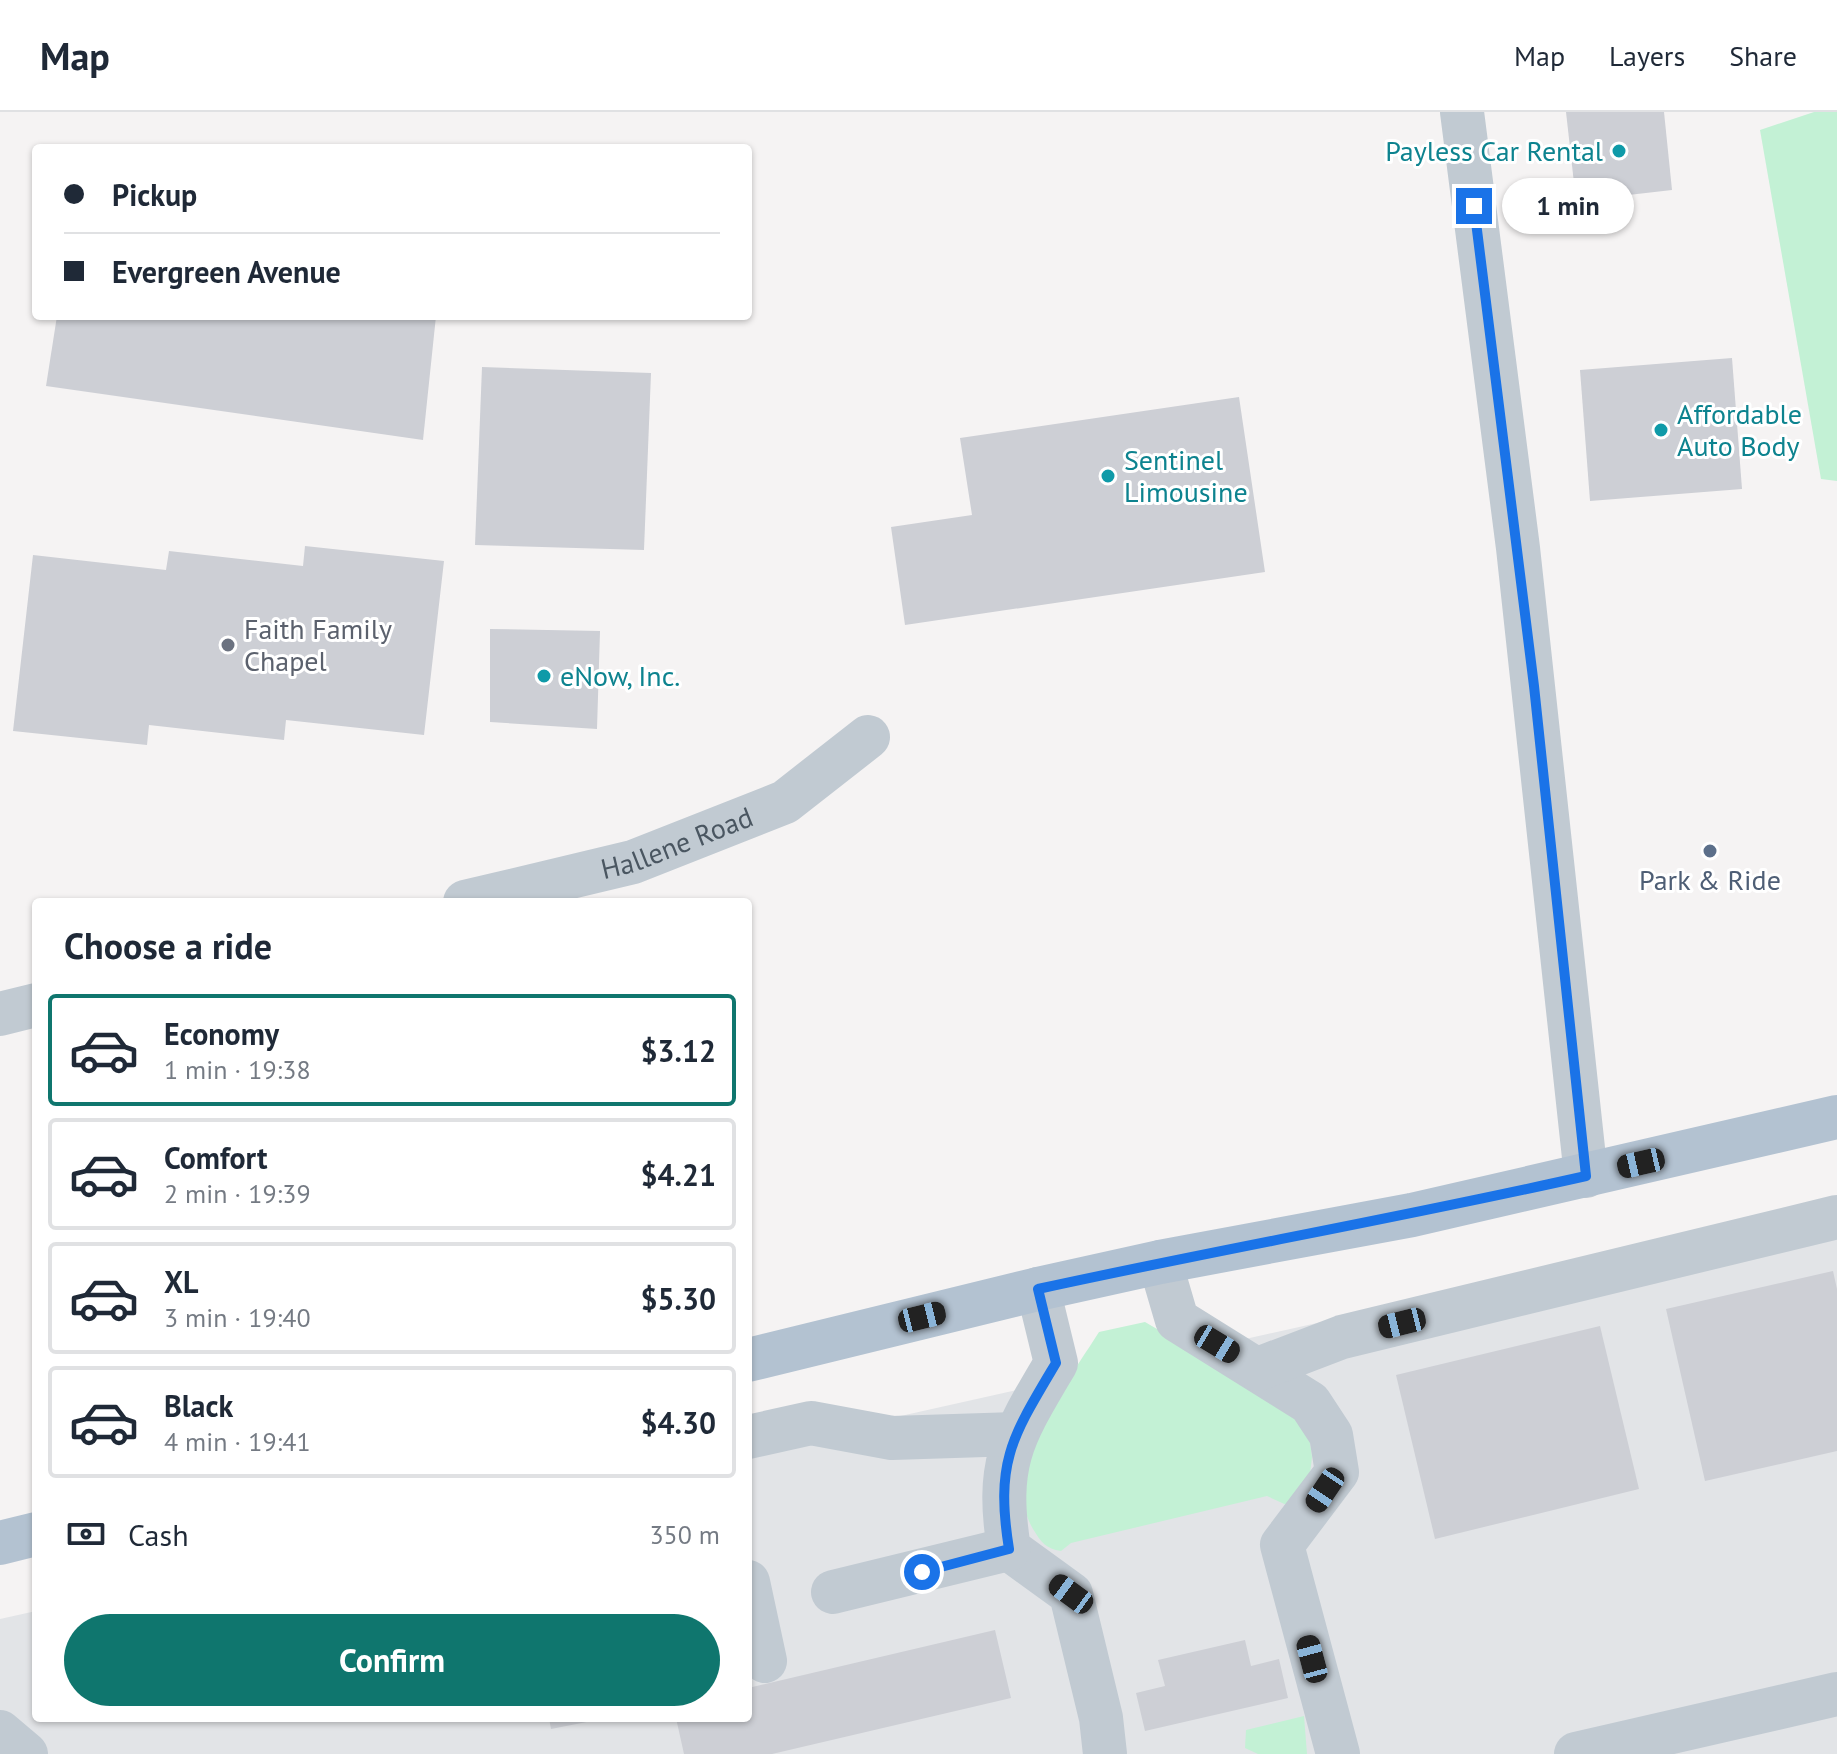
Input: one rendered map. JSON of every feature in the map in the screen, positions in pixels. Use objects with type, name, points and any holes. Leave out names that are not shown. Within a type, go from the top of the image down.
[{"type":"main road","points":[[752,1359],[1038,1289],[1160,1262],[1412,1215],[1837,1117]]},
{"type":"main road","points":[[0,1543],[32,1535]]},
{"type":"street","points":[[1462,112],[1532,671],[1586,1176]]},
{"type":"street","name":"Hallene Road","points":[[482,898],[633,862],[785,802],[868,737]]},
{"type":"street","points":[[0,1014],[32,1006]]},
{"type":"street","points":[[1258,1369],[1342,1337],[1837,1217]]},
{"type":"street","points":[[1160,1262],[1177,1320],[1310,1403],[1331,1435],[1337,1472],[1282,1545],[1338,1754]]},
{"type":"street","points":[[1038,1289],[1056,1363],[1016,1434],[1003,1478],[1009,1549],[1071,1594],[1101,1718],[1105,1754]]},
{"type":"street","points":[[752,1436],[811,1423],[892,1438],[1016,1434]]},
{"type":"street","points":[[833,1592],[1009,1549]]},
{"type":"street","points":[[752,1601],[765,1661]]},
{"type":"street","points":[[1576,1754],[1837,1694]]},
{"type":"street","points":[[0,1732],[26,1754]]},
{"type":"shaded area","points":[[1837,1207],[1837,1754],[0,1754],[0,1619],[32,1612],[32,1722],[752,1722],[752,1449]]},
{"type":"green space","points":[[1814,112],[1837,112],[1837,481],[1821,479],[1760,130]]},
{"type":"green space","points":[[1145,1322],[1287,1405],[1309,1436],[1312,1457],[1310,1474],[1291,1507],[1267,1496],[1071,1543],[1061,1551],[1051,1549],[1033,1529],[1025,1505],[1024,1480],[1030,1453],[1055,1400],[1099,1332]]},
{"type":"green space","points":[[1304,1716],[1307,1754],[1258,1754],[1245,1748],[1246,1730]]},
{"type":"building","name":"Payless Car Rental","points":[[1566,112],[1664,112],[1672,190],[1576,201]]},
{"type":"building","points":[[56,320],[436,320],[423,440],[46,386]]},
{"type":"building","name":"Affordable Auto Body","points":[[1732,358],[1742,489],[1590,501],[1580,370]]},
{"type":"building","points":[[482,367],[651,373],[644,550],[475,545]]},
{"type":"building","name":"Sentinel Limousine","points":[[1239,397],[1265,572],[905,625],[891,527],[972,515],[960,438]]},
{"type":"building","name":"Faith Family Chapel","points":[[305,546],[444,561],[424,735],[286,720],[284,740],[149,725],[147,745],[13,731],[33,555],[166,570],[169,551],[303,566]]},
{"type":"building","name":"eNow, Inc.","points":[[490,629],[600,631],[597,729],[490,722]]},
{"type":"building","points":[[1833,1271],[1837,1289],[1837,1451],[1705,1481],[1666,1309]]},
{"type":"building","points":[[1600,1326],[1639,1489],[1435,1539],[1396,1375]]},
{"type":"building","points":[[995,1630],[1011,1698],[772,1754],[684,1754],[677,1722],[752,1722],[752,1687]]},
{"type":"building","points":[[1245,1640],[1251,1666],[1279,1659],[1288,1698],[1145,1731],[1136,1693],[1165,1686],[1158,1660]]},
{"type":"building","points":[[550,1722],[587,1722],[551,1729]]},
{"type":"place","name":"Payless Car Rental","points":[[1619,151]]},
{"type":"place","name":"Affordable Auto Body","points":[[1661,430]]},
{"type":"place","name":"Sentinel Limousine","points":[[1108,476]]},
{"type":"place","name":"Faith Family Chapel","points":[[228,645]]},
{"type":"place","name":"eNow, Inc.","points":[[544,676]]},
{"type":"place","name":"Park & Ride","points":[[1710,851]]},
{"type":"route","points":[[922,1572],[1009,1549],[1003,1478],[1020,1425],[1056,1363],[1038,1289],[1160,1262],[1412,1215],[1586,1176],[1534,686],[1474,206]]}]
